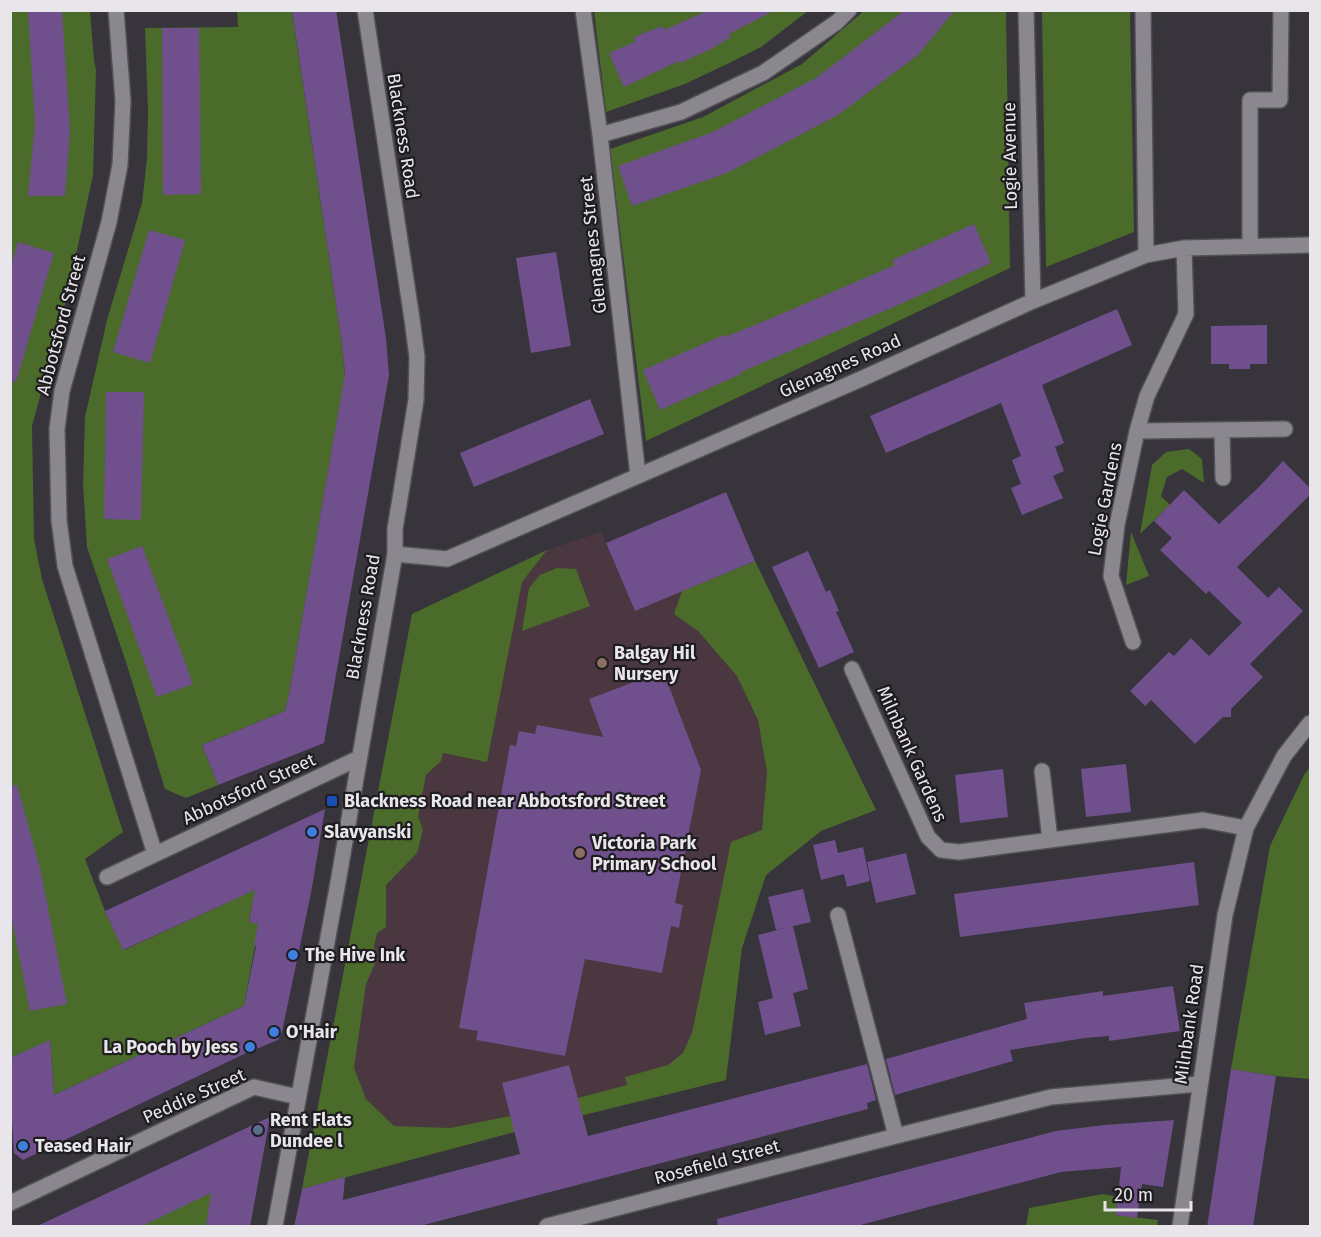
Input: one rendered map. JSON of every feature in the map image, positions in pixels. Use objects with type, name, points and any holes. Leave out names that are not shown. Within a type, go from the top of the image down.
[{"type":"street","name":"Abbotsford Street","points":[[116,10],[123,101],[120,165],[109,222],[62,391],[57,429],[59,520],[65,566],[155,854]]},
{"type":"street","name":"Blackness Road","points":[[275,1227],[395,554],[395,529],[416,400],[417,357],[365,10]]},
{"type":"street","name":"Glenagnes Street","points":[[583,10],[600,135],[638,476]]},
{"type":"street","points":[[600,135],[681,112],[762,73],[837,22],[849,10]]},
{"type":"street","name":"Logie Avenue","points":[[1026,10],[1032,301]]},
{"type":"street","points":[[1143,10],[1146,255]]},
{"type":"street","points":[[1250,246],[1250,100],[1281,100],[1281,10]]},
{"type":"street","name":"Glenagnes Road","points":[[395,554],[447,559],[850,384],[1032,301],[1146,255],[1184,248],[1311,245]]},
{"type":"street","name":"Logie Gardens","points":[[1133,642],[1111,576],[1117,525],[1137,431],[1147,396],[1186,314],[1184,248]]},
{"type":"street","name":"Logie Gardens","points":[[1137,431],[1285,429]]},
{"type":"street","points":[[1222,430],[1223,478]]},
{"type":"street","name":"Milnbank Gardens","points":[[852,669],[928,837],[941,850],[959,852],[1203,820],[1246,828]]},
{"type":"street","name":"Milnbank Road","points":[[1180,1227],[1225,915],[1246,828],[1284,756],[1311,723]]},
{"type":"street","name":"Abbotsford Street","points":[[106,877],[359,758]]},
{"type":"street","points":[[1042,771],[1050,840]]},
{"type":"street","points":[[838,915],[896,1136]]},
{"type":"street","name":"Rosefield Street","points":[[547,1227],[1051,1097],[1199,1084]]},
{"type":"street","name":"Peddie Street","points":[[10,1203],[254,1087],[298,1097]]},
{"type":"shaded area","name":"Victoria Park Primary School","points":[[601,532],[635,611],[755,561],[876,810],[821,831],[766,875],[742,948],[726,1080],[515,1132],[302,1189],[412,614],[547,550]]},
{"type":"green space","points":[[10,11],[90,11],[96,70],[93,175],[67,297],[32,426],[34,539],[42,579],[123,832],[85,859],[105,911],[124,950],[224,904],[206,864],[269,875],[253,901],[249,921],[259,924],[244,1006],[54,1095],[50,1041],[10,1058]]},
{"type":"green space","points":[[237,11],[292,11],[345,376],[285,711],[202,745],[218,785],[186,798],[165,789],[127,665],[87,547],[83,484],[85,417],[107,320],[142,203],[147,158],[148,111],[145,28],[238,27]]},
{"type":"green space","points":[[594,11],[808,11],[761,47],[727,64],[685,84],[606,112]]},
{"type":"green space","points":[[864,11],[1006,11],[1010,268],[646,441],[610,149],[703,117],[802,64]]},
{"type":"green space","points":[[1042,11],[1130,11],[1134,232],[1046,267]]},
{"type":"green space","points":[[1189,449],[1202,459],[1204,483],[1182,469],[1167,477],[1161,496],[1170,505],[1140,534],[1152,465],[1166,452]]},
{"type":"green space","points":[[1131,532],[1149,576],[1126,585]]},
{"type":"green space","points":[[547,550],[522,582],[487,762],[443,753],[441,761],[426,775],[418,816],[423,830],[417,853],[386,885],[386,927],[377,933],[374,946],[377,959],[366,984],[354,1068],[366,1099],[394,1126],[450,1128],[510,1116],[627,1085],[625,1077],[668,1065],[683,1053],[692,1033],[731,842],[762,830],[767,772],[758,720],[737,676],[698,631],[674,614],[682,591],[755,561],[876,810],[821,831],[766,875],[742,948],[726,1080],[515,1132],[302,1189],[412,614]]},
{"type":"green space","points":[[557,568],[576,569],[590,606],[522,631],[529,588],[540,575]]},
{"type":"green space","points":[[1310,767],[1309,1079],[1231,1069],[1270,846]]},
{"type":"green space","points":[[230,1183],[226,1207],[208,1214],[206,1226],[140,1226]]},
{"type":"green space","points":[[1103,1194],[1118,1197],[1116,1215],[1158,1220],[1157,1226],[1026,1226],[1029,1208]]},
{"type":"building","points":[[28,10],[62,10],[70,131],[65,196],[28,196],[35,124]]},
{"type":"building","points":[[292,10],[336,10],[386,338],[389,375],[324,743],[218,785],[202,745],[285,711],[345,374]]},
{"type":"building","points":[[709,10],[775,10],[729,34],[731,37],[711,49],[680,63],[679,61],[624,87],[609,53],[635,42],[634,37],[662,26],[664,30]]},
{"type":"building","points":[[905,10],[955,10],[919,54],[838,115],[727,173],[632,206],[618,166],[713,132],[816,78]]},
{"type":"building","points":[[162,28],[199,28],[201,194],[163,195]]},
{"type":"building","points":[[974,224],[991,263],[741,372],[741,374],[660,410],[643,370],[895,265],[892,260]]},
{"type":"building","points":[[149,230],[185,240],[150,363],[113,352]]},
{"type":"building","points":[[18,242],[54,253],[16,382],[10,381],[10,269]]},
{"type":"building","points":[[556,252],[571,346],[531,353],[516,258]]},
{"type":"building","points":[[1117,309],[1132,345],[1042,385],[1064,443],[1055,447],[1064,471],[1053,476],[1063,498],[1022,515],[1011,488],[1021,484],[1012,460],[1021,456],[1001,403],[886,453],[870,416]]},
{"type":"building","points":[[1267,325],[1267,364],[1250,364],[1250,369],[1229,369],[1229,364],[1211,364],[1211,326]]},
{"type":"building","points":[[106,392],[144,392],[141,520],[104,519]]},
{"type":"building","points":[[590,399],[604,434],[474,487],[460,453]]},
{"type":"building","points":[[1283,461],[1311,489],[1311,494],[1237,567],[1268,598],[1279,587],[1303,611],[1250,664],[1263,677],[1231,709],[1231,717],[1223,717],[1195,744],[1151,700],[1145,706],[1130,691],[1169,652],[1174,656],[1191,638],[1209,656],[1242,623],[1209,591],[1206,594],[1160,550],[1172,538],[1154,521],[1184,490],[1219,524]]},
{"type":"building","points":[[726,492],[755,561],[635,611],[606,543]]},
{"type":"building","points":[[142,546],[193,684],[157,697],[107,559]]},
{"type":"building","points":[[808,551],[826,592],[830,590],[839,611],[836,612],[854,652],[819,668],[772,567]]},
{"type":"building","points":[[663,671],[701,770],[675,903],[683,905],[679,928],[671,926],[662,973],[585,959],[565,1056],[476,1040],[478,1031],[459,1028],[510,745],[516,746],[519,731],[535,734],[537,725],[603,737],[589,699]]},
{"type":"building","points":[[1126,764],[1131,812],[1086,817],[1081,769]]},
{"type":"building","points":[[1003,769],[1008,817],[960,823],[955,775]]},
{"type":"building","points":[[17,785],[40,868],[67,1004],[30,1011],[10,910],[10,786]]},
{"type":"building","points":[[325,809],[311,893],[282,1032],[278,1040],[23,1160],[14,1153],[10,1058],[50,1040],[54,1095],[244,1006],[256,946],[254,946],[258,924],[249,922],[255,890],[123,950],[105,911]]},
{"type":"building","points":[[835,840],[838,853],[863,847],[870,881],[847,887],[844,874],[821,880],[813,845]]},
{"type":"building","points":[[906,853],[916,894],[876,903],[867,862]]},
{"type":"building","points":[[1194,862],[1199,905],[960,937],[954,894]]},
{"type":"building","points":[[803,889],[811,922],[776,930],[768,897]]},
{"type":"building","points":[[793,926],[808,989],[793,993],[801,1026],[765,1035],[758,1002],[773,998],[758,935]]},
{"type":"building","points":[[1173,986],[1180,1031],[1109,1041],[1109,1036],[1085,1038],[1010,1050],[1013,1061],[895,1095],[886,1059],[1027,1019],[1024,1003],[1103,991],[1103,996]]},
{"type":"building","points":[[867,1064],[876,1100],[867,1103],[868,1109],[416,1227],[294,1227],[302,1189],[345,1177],[343,1200],[520,1154],[502,1083],[569,1065],[588,1136]]},
{"type":"building","points":[[1231,1069],[1276,1076],[1266,1142],[1253,1227],[1207,1227]]},
{"type":"building","points":[[270,1117],[250,1227],[206,1227],[211,1193],[140,1227],[35,1227]]},
{"type":"building","points":[[1174,1120],[1163,1187],[1142,1184],[1137,1218],[1116,1215],[1121,1167],[1061,1172],[853,1227],[718,1227],[717,1219],[1056,1131]]},
{"type":"place","name":"Balgay Hil Nursery","points":[[602,663]]},
{"type":"place","name":"Blackness Road near Abbotsford Street","points":[[332,801]]},
{"type":"place","name":"Slavyanski","points":[[312,832]]},
{"type":"place","name":"Victoria Park Primary School","points":[[580,853]]},
{"type":"place","name":"The Hive Ink","points":[[293,955]]},
{"type":"place","name":"O'Hair","points":[[274,1032]]},
{"type":"place","name":"La Pooch by Jess","points":[[250,1047]]},
{"type":"place","name":"Rent Flats Dundee l","points":[[258,1130]]},
{"type":"place","name":"Teased Hair","points":[[23,1146]]}]
